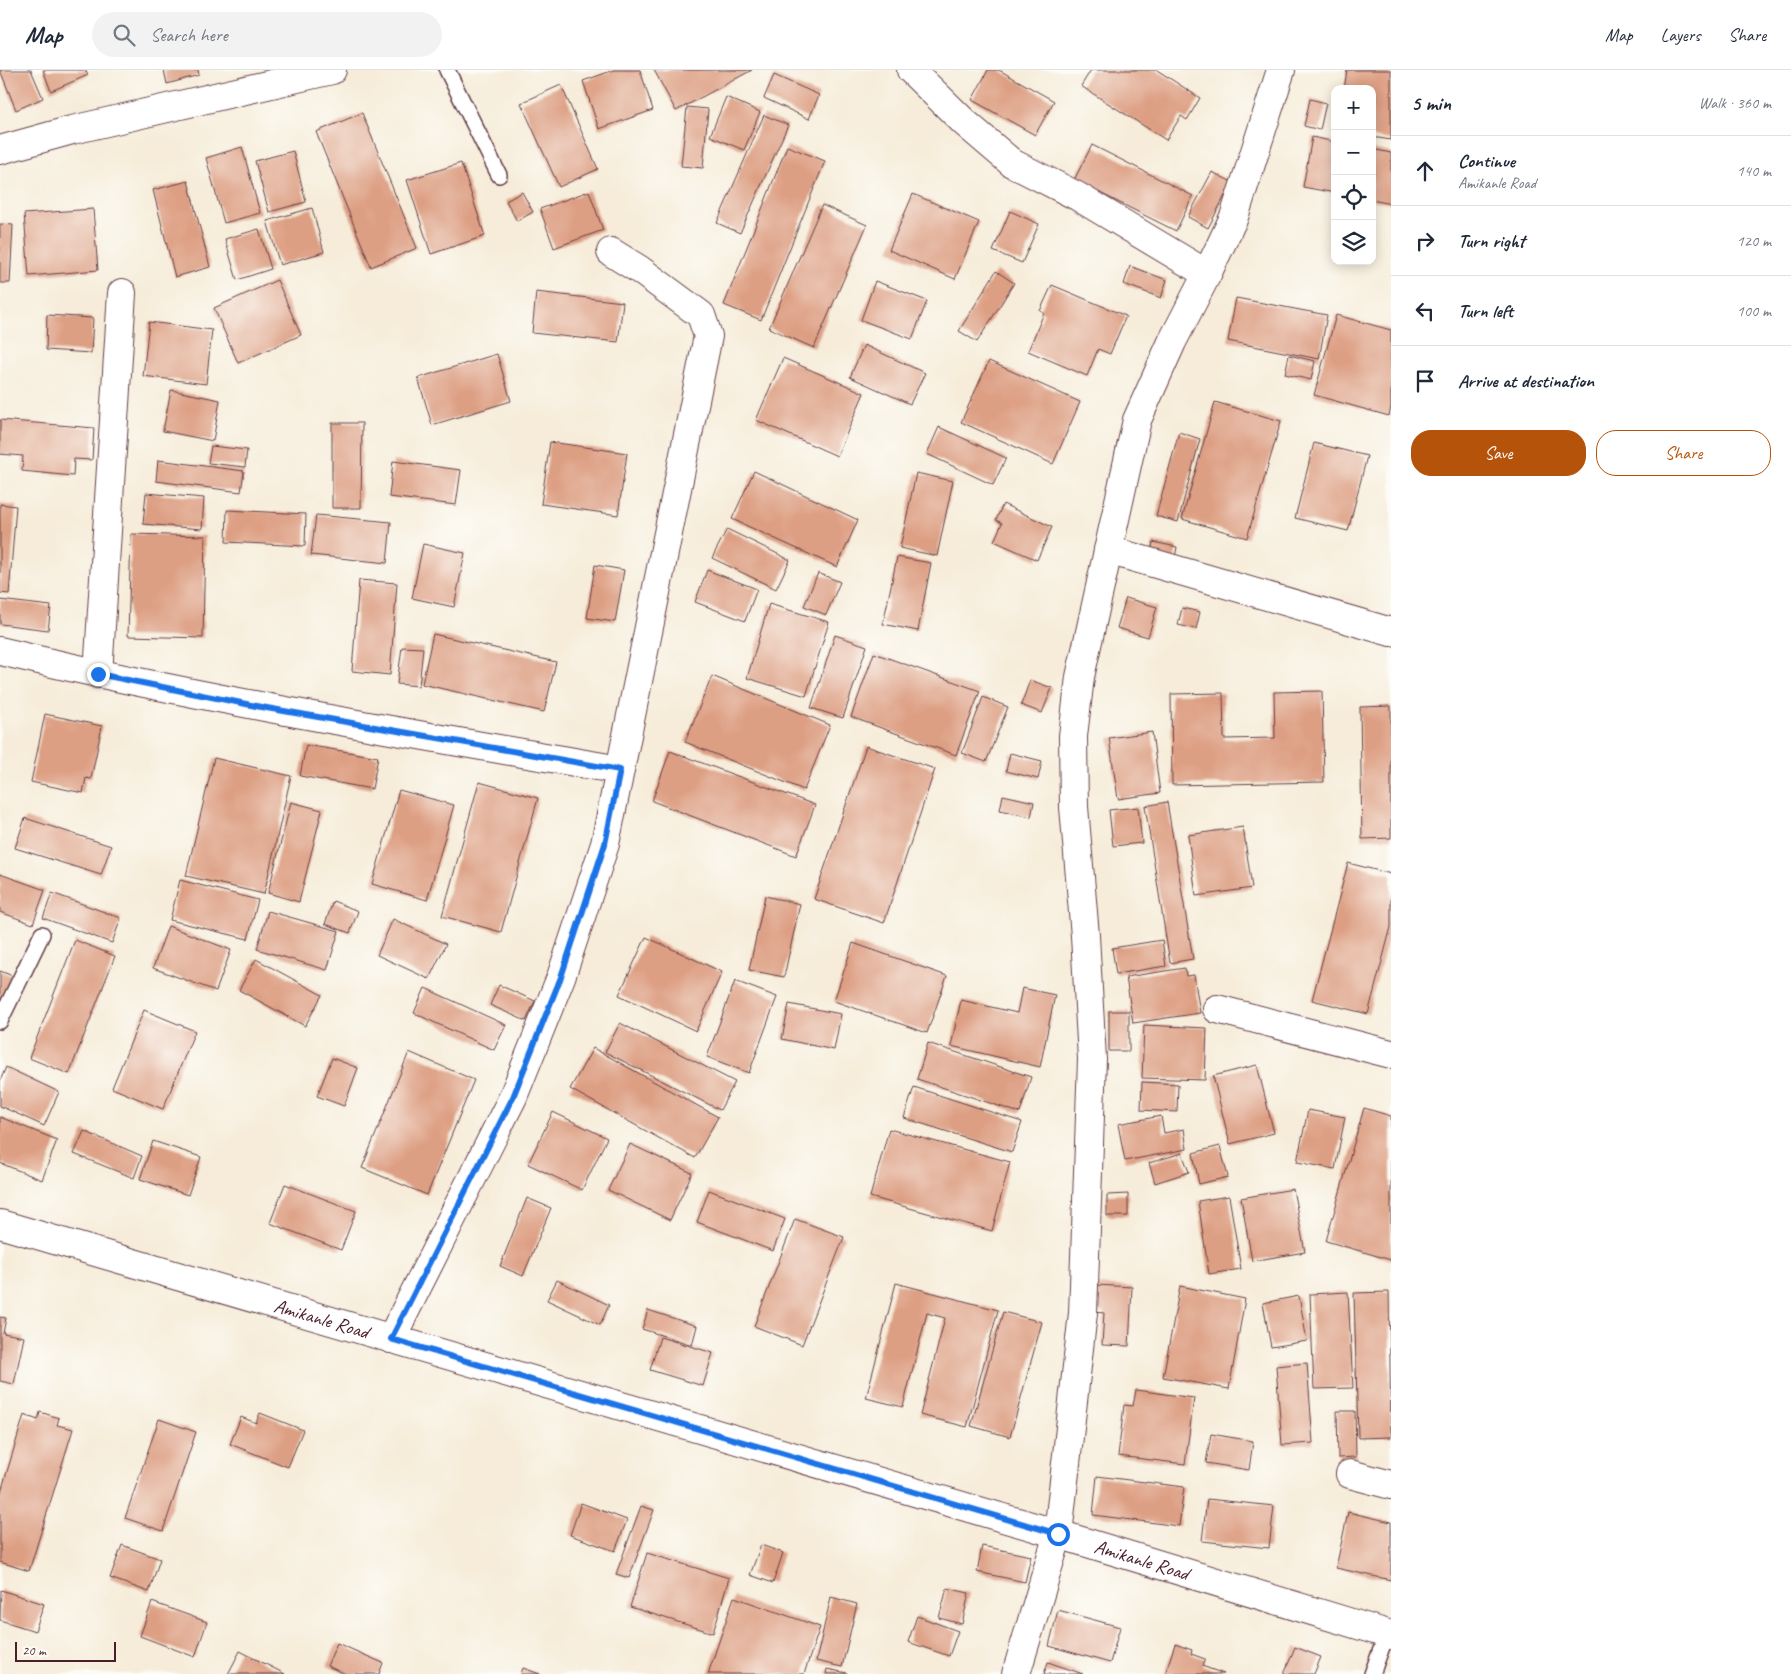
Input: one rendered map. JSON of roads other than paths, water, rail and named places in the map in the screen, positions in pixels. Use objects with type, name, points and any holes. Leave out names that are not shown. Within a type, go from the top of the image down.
[{"type":"street","points":[[0,150],[72,130],[332,70]]},
{"type":"street","points":[[911,70],[964,122],[1012,163],[1077,196],[1208,274]]},
{"type":"street","points":[[1016,1674],[1058,1534],[1083,1313],[1092,1059],[1085,936],[1074,807],[1073,736],[1080,677],[1137,420],[1172,342],[1208,274],[1234,217],[1281,70]]},
{"type":"street","points":[[391,1339],[520,1078],[561,977],[598,863],[620,770],[708,336],[701,315],[640,270],[611,252]]},
{"type":"street","points":[[98,674],[122,293]]},
{"type":"street","points":[[1108,550],[1391,632]]},
{"type":"street","points":[[0,650],[98,674],[261,707],[620,770]]},
{"type":"street","points":[[1217,1010],[1391,1054]]},
{"type":"street","name":"Amikanle Road","points":[[0,1224],[1058,1534],[1389,1634]]},
{"type":"street","points":[[1350,1474],[1391,1485]]},
{"type":"lane","points":[[447,70],[499,175]]},
{"type":"lane","points":[[0,1021],[42,934]]},
{"type":"lane","points":[[1372,1674],[1389,1634]]}]
